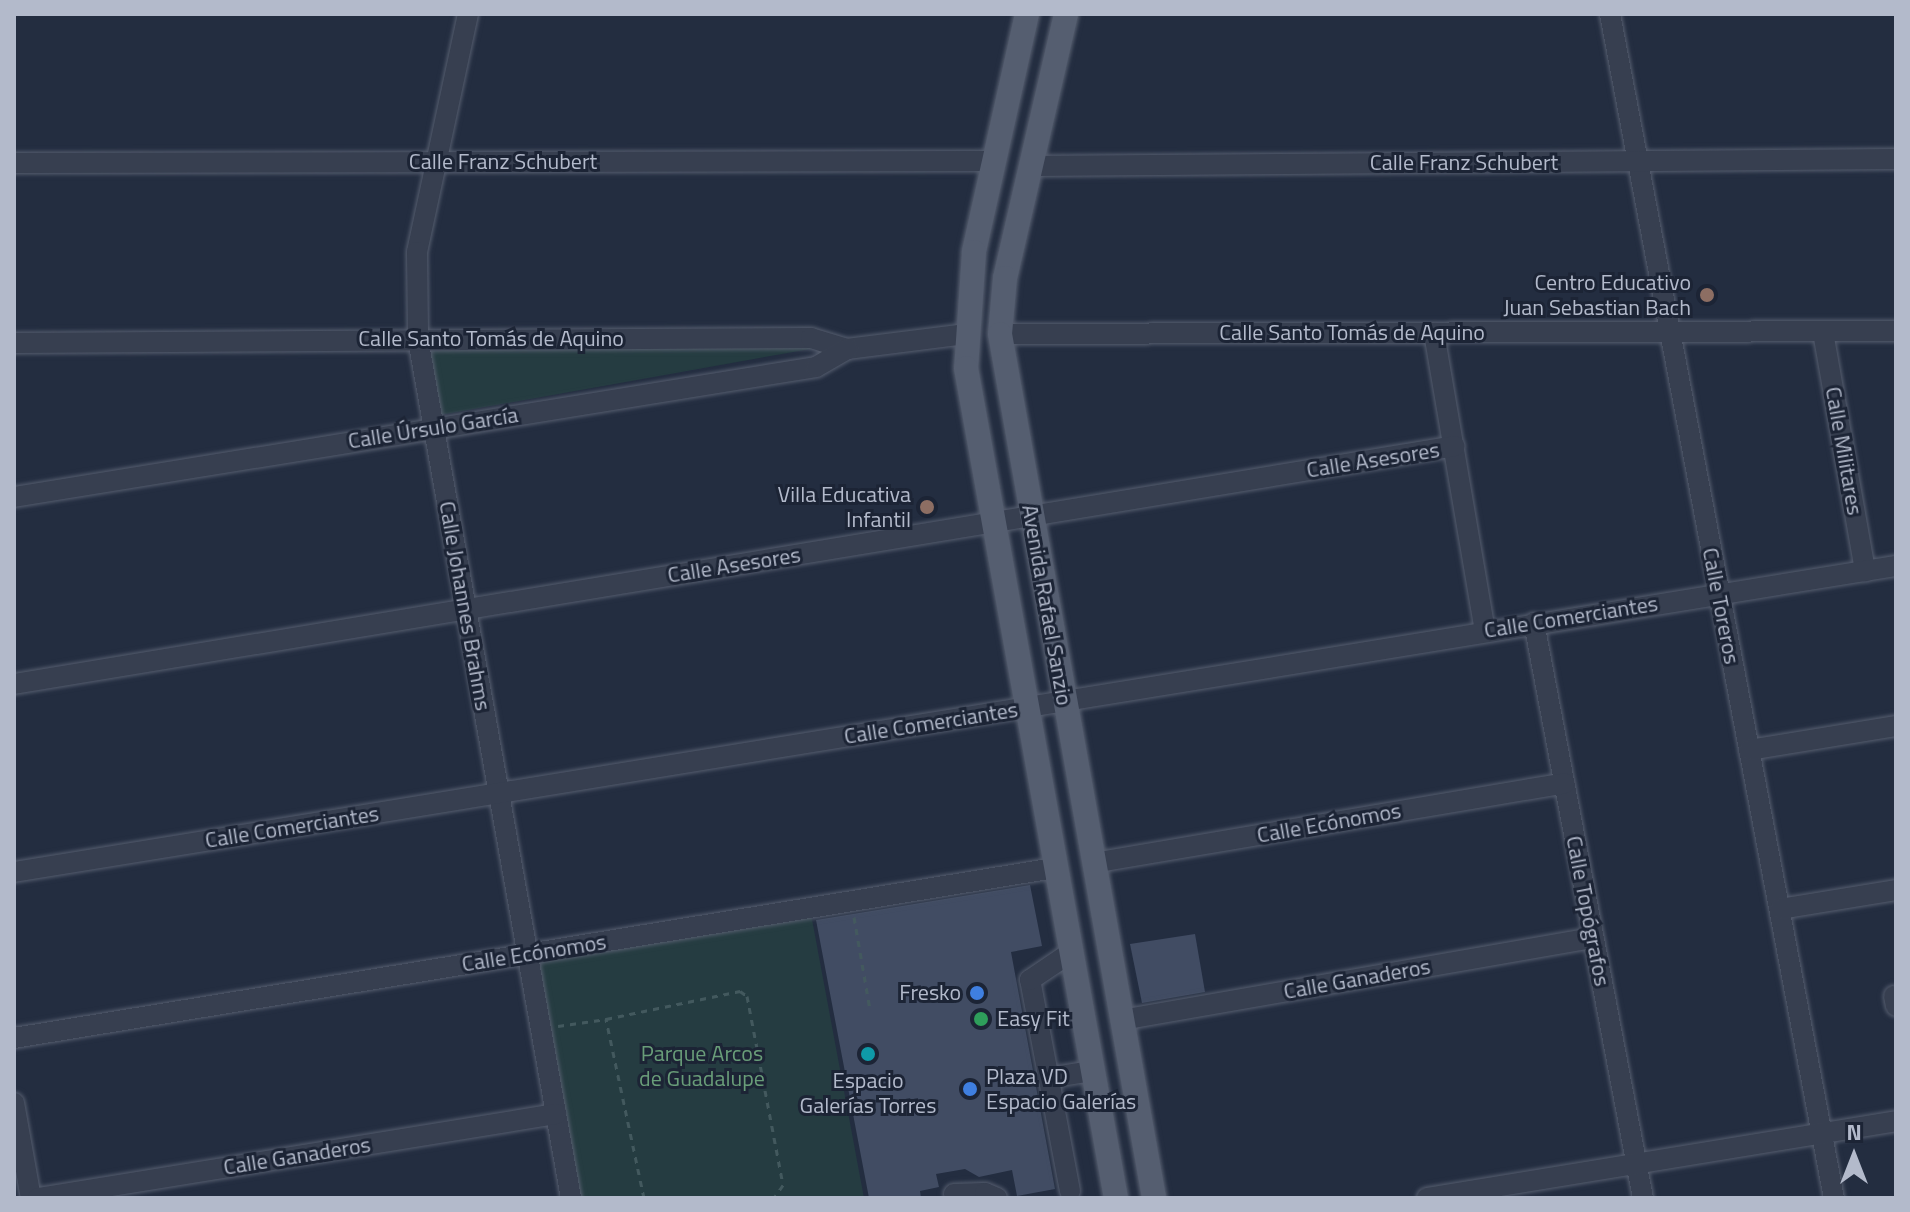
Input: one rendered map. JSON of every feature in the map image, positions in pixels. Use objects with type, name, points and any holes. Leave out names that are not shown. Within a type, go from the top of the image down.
[{"type":"main road","name":"Avenida Rafael Sanzio","points":[[1027,14],[992,161],[965,334],[994,523],[1054,868],[1116,1198]]},
{"type":"main road","name":"Avenida Rafael Sanzio","points":[[1066,14],[1005,278],[1000,334],[1154,1198]]},
{"type":"street","name":"Calle Johannes Brahms","points":[[468,14],[417,252],[418,339],[571,1198]]},
{"type":"street","name":"Calle Toreros","points":[[1610,14],[1834,1198]]},
{"type":"street","name":"Calle Franz Schubert","points":[[1031,166],[1896,159]]},
{"type":"street","name":"Calle Franz Schubert","points":[[14,163],[992,161]]},
{"type":"street","name":"Calle Santo Tomás de Aquino","points":[[1000,334],[1896,331]]},
{"type":"street","name":"Calle Militares","points":[[1823,332],[1865,571]]},
{"type":"street","points":[[1434,333],[1485,632]]},
{"type":"street","name":"Calle Santo Tomás de Aquino","points":[[14,343],[811,338],[847,349],[965,334]]},
{"type":"street","name":"Calle Úrsulo García","points":[[14,497],[816,367],[847,349]]},
{"type":"street","name":"Calle Asesores","points":[[14,684],[1454,446]]},
{"type":"street","name":"Calle Comerciantes","points":[[14,872],[1896,566]]},
{"type":"street","name":"Calle Topógrafos","points":[[1534,623],[1643,1198]]},
{"type":"street","points":[[1749,750],[1896,726]]},
{"type":"street","name":"Calle Ecónomos","points":[[1093,863],[1564,783]]},
{"type":"street","name":"Calle Ecónomos","points":[[14,1038],[1054,868]]},
{"type":"street","points":[[1780,909],[1896,890]]},
{"type":"street","name":"Calle Ganaderos","points":[[1122,1020],[1593,938]]},
{"type":"street","points":[[1070,953],[1030,980],[1070,1191]]},
{"type":"street","points":[[1048,1078],[1092,1071]]},
{"type":"street","points":[[14,1103],[31,1198]]},
{"type":"street","name":"Calle Ganaderos","points":[[38,1198],[556,1114]]},
{"type":"street","points":[[1427,1198],[1896,1121]]},
{"type":"street","points":[[954,1194],[985,1193],[997,1198]]},
{"type":"path","points":[[851,902],[870,1010]]},
{"type":"path","points":[[540,1029],[606,1019],[740,991],[747,996],[783,1185],[774,1198]]},
{"type":"path","points":[[606,1019],[644,1198]]},
{"type":"green space","points":[[427,348],[816,348],[440,415]]},
{"type":"green space","name":"Parque Arcos de Guadalupe","points":[[811,914],[864,1198],[578,1198],[532,957]]},
{"type":"building","name":"Plaza VD Espacio Galerías","points":[[1030,885],[1042,946],[1011,952],[1055,1189],[1017,1196],[1012,1170],[979,1177],[965,1169],[936,1174],[939,1187],[920,1191],[921,1198],[869,1198],[816,920]]},
{"type":"building","points":[[1195,934],[1205,992],[1142,1003],[1130,944]]},
{"type":"place","name":"Centro Educativo Juan Sebastian Bach","points":[[1707,295]]},
{"type":"place","name":"Villa Educativa Infantil","points":[[927,507]]},
{"type":"place","name":"Fresko","points":[[977,993]]},
{"type":"place","name":"Easy Fit","points":[[981,1019]]},
{"type":"place","name":"Espacio Galerías Torres","points":[[868,1054]]},
{"type":"place","name":"Plaza VD Espacio Galerías","points":[[970,1089]]}]
